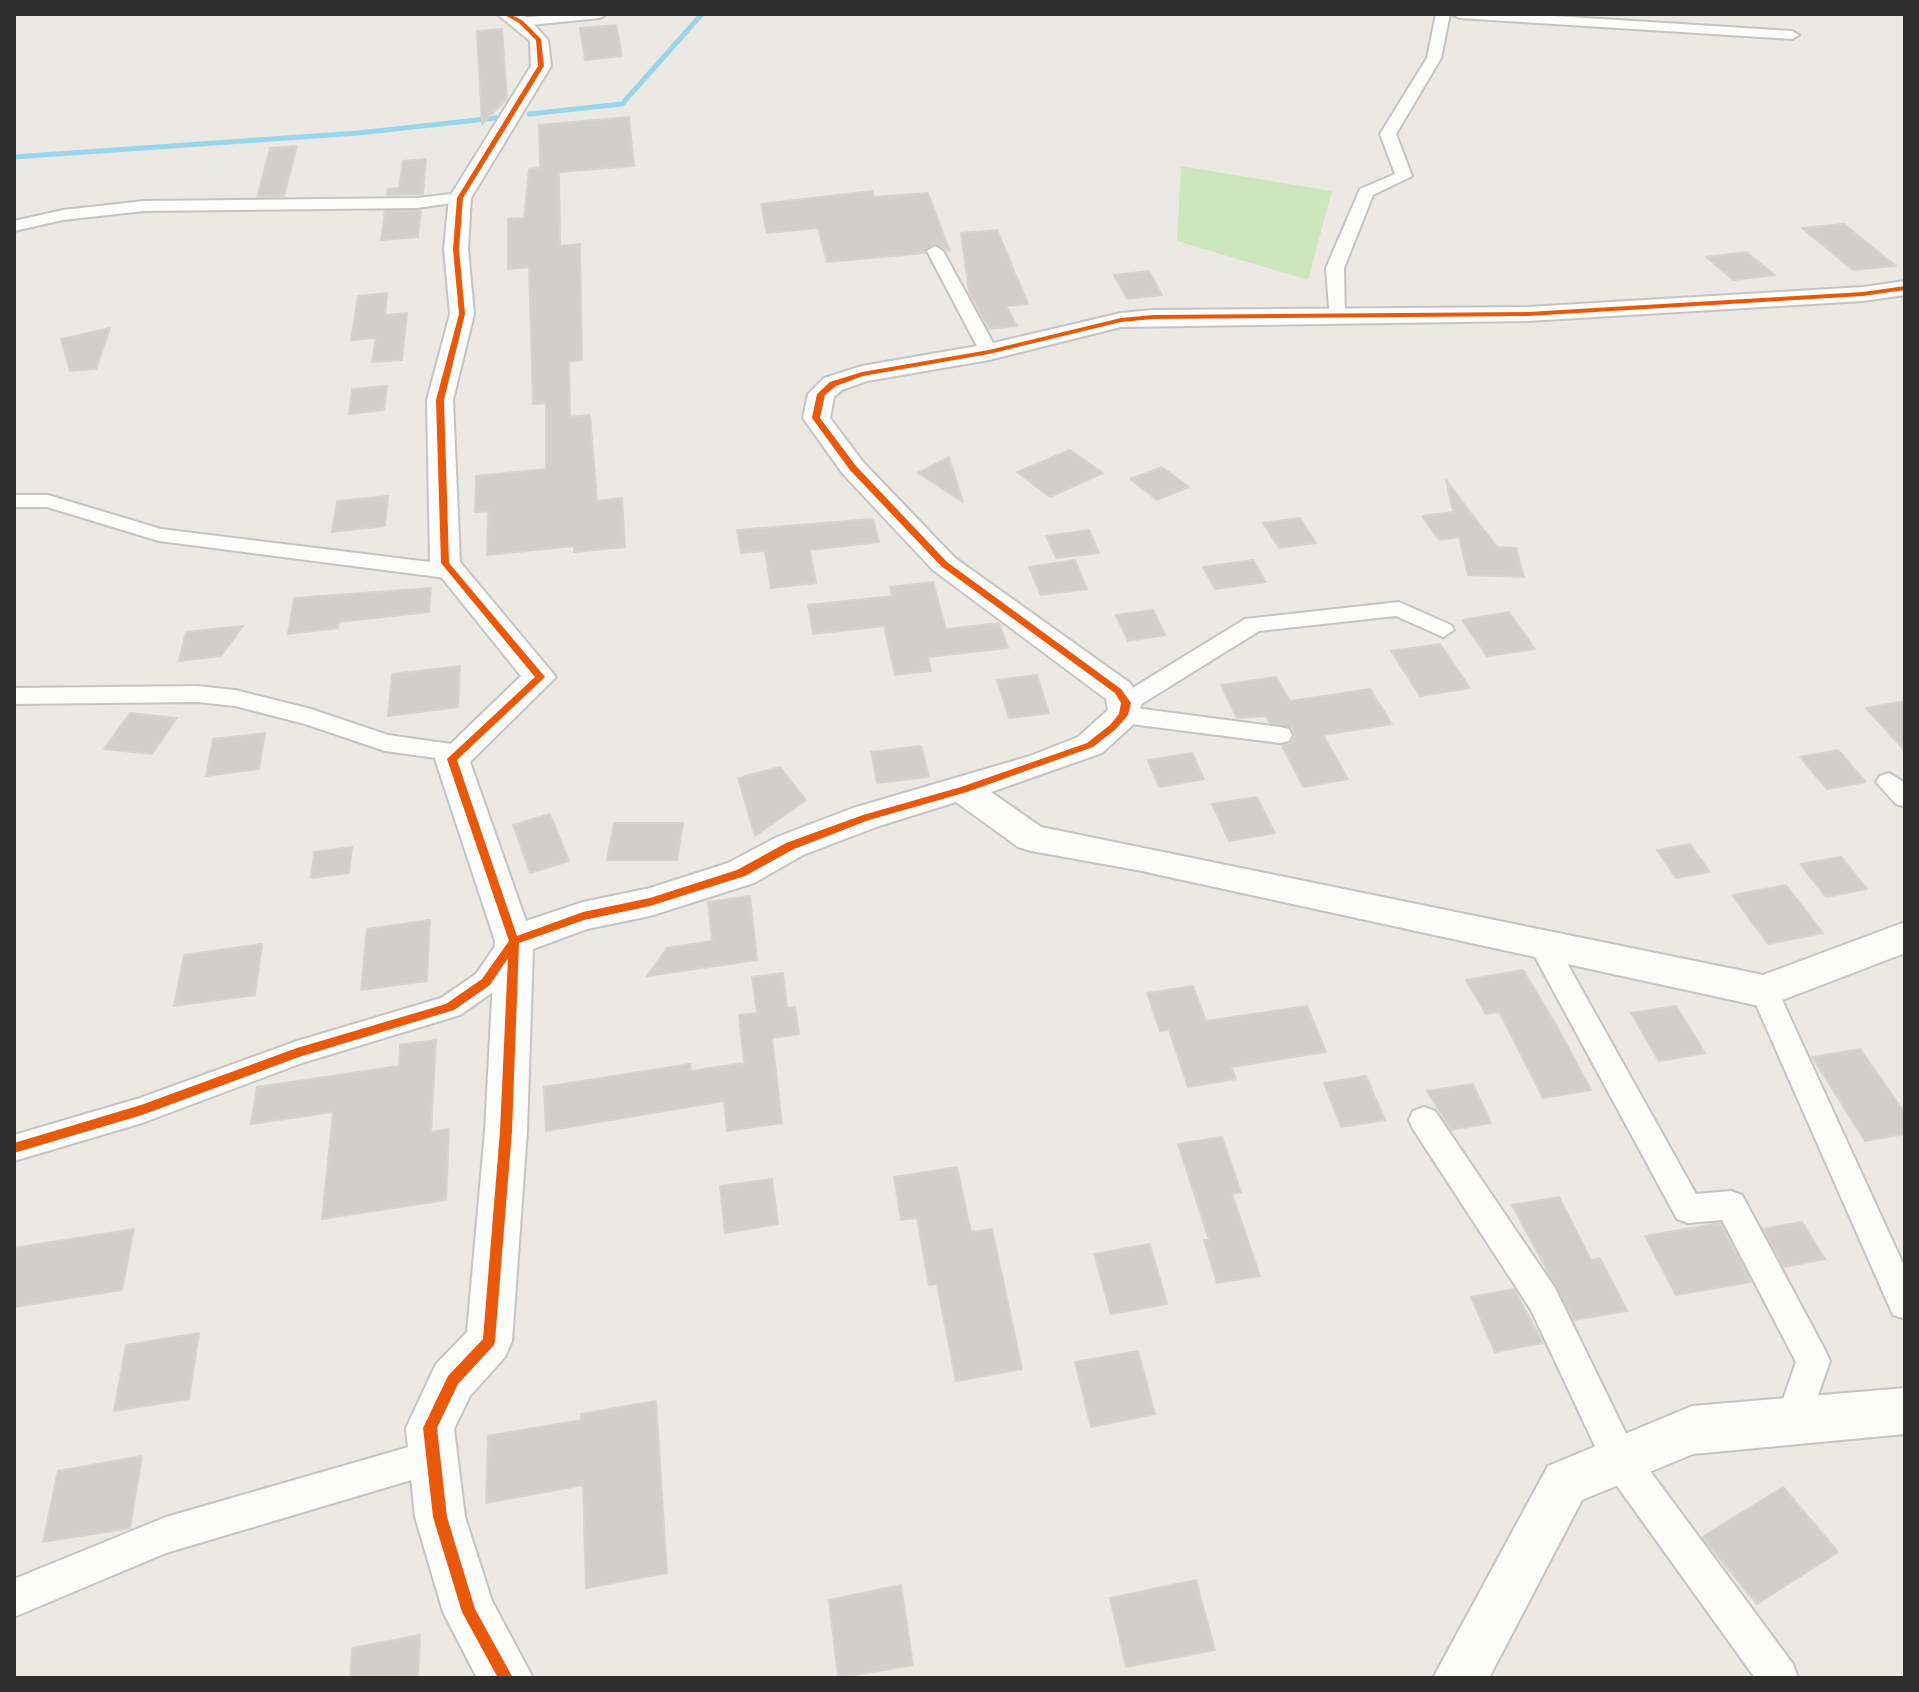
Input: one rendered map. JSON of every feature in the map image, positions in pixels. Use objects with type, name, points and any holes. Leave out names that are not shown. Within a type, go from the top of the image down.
[{"type":"street","points":[[514,18],[600,14]]},
{"type":"street","points":[[1336,317],[1335,268],[1366,192],[1404,176],[1388,134],[1434,58],[1443,14]]},
{"type":"street","points":[[1459,14],[1792,35]]},
{"type":"street","points":[[506,1678],[469,1612],[440,1517],[430,1428],[453,1380],[489,1341],[506,1131],[514,941],[452,759],[540,677],[445,563],[440,400],[462,314],[456,249],[460,198],[541,66],[539,40],[514,18]]},
{"type":"street","points":[[14,226],[63,215],[144,206],[417,203],[460,198]]},
{"type":"street","points":[[935,251],[989,352]]},
{"type":"street","points":[[1124,709],[1118,691],[944,564],[853,468],[816,418],[821,394],[833,384],[862,374],[989,352],[1108,323],[1153,317],[1528,314],[1863,294],[1905,288]]},
{"type":"street","points":[[14,501],[48,501],[159,535],[454,572]]},
{"type":"street","points":[[14,1148],[142,1110],[297,1053],[450,1007],[486,982],[514,941],[583,916],[650,902],[741,873],[803,841],[866,817],[964,790],[1090,745],[1124,709],[1253,624],[1399,609],[1443,630]]},
{"type":"street","points":[[14,696],[197,694],[235,698],[311,717],[385,743],[458,753]]},
{"type":"street","points":[[1124,709],[1280,735]]},
{"type":"street","points":[[964,790],[1031,838],[1137,857],[1764,991],[1905,937]]},
{"type":"street","points":[[1542,944],[1688,1209],[1731,1205],[1813,1361],[1793,1420]]},
{"type":"street","points":[[1764,991],[1905,1304]]},
{"type":"street","points":[[1424,1120],[1543,1299],[1620,1460],[1779,1678]]},
{"type":"street","points":[[1460,1678],[1565,1483],[1692,1430],[1905,1411]]},
{"type":"street","points":[[14,1598],[166,1535],[433,1458]]},
{"type":"green space","points":[[1181,166],[1332,191],[1308,280],[1177,241]]},
{"type":"building","points":[[616,25],[622,56],[585,60],[580,28]]},
{"type":"building","points":[[502,29],[507,99],[482,124],[477,31]]},
{"type":"building","points":[[629,117],[634,166],[559,172],[560,246],[580,244],[582,360],[569,362],[570,417],[590,415],[597,501],[622,498],[625,547],[574,552],[574,546],[487,555],[488,511],[475,512],[476,476],[546,469],[546,403],[533,404],[529,267],[508,269],[508,219],[524,218],[529,169],[540,168],[539,125]]},
{"type":"building","points":[[297,146],[284,196],[257,197],[270,148]]},
{"type":"building","points":[[426,159],[423,194],[387,195],[388,189],[399,188],[403,161]]},
{"type":"building","points":[[872,191],[874,197],[928,193],[950,251],[933,243],[925,253],[827,262],[818,228],[767,233],[761,204]]},
{"type":"building","points":[[421,210],[418,237],[381,240],[385,211]]},
{"type":"building","points":[[1844,224],[1896,266],[1853,270],[1802,228]]},
{"type":"building","points":[[997,230],[1028,304],[1006,306],[1017,326],[989,329],[969,292],[961,233]]},
{"type":"building","points":[[1746,252],[1775,275],[1733,280],[1706,257]]},
{"type":"building","points":[[1149,271],[1162,295],[1127,299],[1114,275]]},
{"type":"building","points":[[387,293],[385,315],[407,313],[402,360],[372,362],[376,338],[351,340],[358,296]]},
{"type":"building","points":[[110,328],[96,369],[70,371],[61,339]]},
{"type":"building","points":[[387,386],[384,410],[349,414],[352,389]]},
{"type":"building","points":[[1070,450],[1103,473],[1050,497],[1017,472]]},
{"type":"building","points":[[949,457],[963,502],[918,473]]},
{"type":"building","points":[[1162,467],[1189,487],[1157,500],[1130,479]]},
{"type":"building","points":[[1446,480],[1497,547],[1516,548],[1524,577],[1468,575],[1459,537],[1439,540],[1422,516],[1453,512]]},
{"type":"building","points":[[388,496],[385,526],[332,532],[337,501]]},
{"type":"building","points":[[1300,518],[1316,543],[1279,548],[1263,523]]},
{"type":"building","points":[[873,519],[879,542],[810,550],[816,583],[771,588],[765,551],[741,553],[737,530]]},
{"type":"building","points":[[1089,530],[1099,553],[1056,558],[1046,536]]},
{"type":"building","points":[[1075,560],[1087,589],[1041,595],[1029,567]]},
{"type":"building","points":[[1253,560],[1266,582],[1215,589],[1203,567]]},
{"type":"building","points":[[933,582],[946,629],[999,623],[1008,648],[928,657],[931,671],[895,675],[884,626],[813,634],[808,605],[892,596],[890,587]]},
{"type":"building","points":[[431,588],[429,612],[339,622],[338,628],[288,634],[294,598]]},
{"type":"building","points":[[1153,610],[1165,635],[1128,641],[1116,615]]},
{"type":"building","points":[[1509,612],[1535,649],[1487,656],[1462,620]]},
{"type":"building","points":[[243,626],[221,656],[179,661],[186,632]]},
{"type":"building","points":[[1440,644],[1470,688],[1420,696],[1391,651]]},
{"type":"building","points":[[460,666],[458,707],[388,716],[392,674]]},
{"type":"building","points":[[1037,675],[1049,713],[1009,718],[997,680]]},
{"type":"building","points":[[1276,677],[1290,701],[1370,689],[1392,724],[1323,735],[1348,779],[1303,787],[1282,746],[1292,742],[1295,736],[1292,728],[1270,723],[1266,716],[1237,718],[1221,685]]},
{"type":"building","points":[[1905,701],[1905,751],[1866,708]]},
{"type":"building","points":[[130,713],[177,718],[152,754],[104,749]]},
{"type":"building","points":[[265,733],[259,769],[206,776],[213,739]]},
{"type":"building","points":[[921,746],[929,777],[877,783],[871,752]]},
{"type":"building","points":[[1838,750],[1866,782],[1827,789],[1800,757]]},
{"type":"building","points":[[1192,753],[1204,779],[1159,787],[1148,760]]},
{"type":"building","points":[[780,767],[806,800],[755,836],[738,778]]},
{"type":"building","points":[[1257,797],[1275,833],[1229,841],[1212,804]]},
{"type":"building","points":[[550,814],[569,861],[530,873],[513,825]]},
{"type":"building","points":[[614,823],[683,823],[677,860],[607,860]]},
{"type":"building","points":[[1690,844],[1710,872],[1676,878],[1657,850]]},
{"type":"building","points":[[352,847],[349,873],[311,878],[314,852]]},
{"type":"building","points":[[1841,857],[1867,889],[1826,897],[1800,864]]},
{"type":"building","points":[[1786,885],[1823,933],[1768,944],[1732,895]]},
{"type":"building","points":[[750,896],[757,960],[647,976],[667,948],[712,941],[708,902]]},
{"type":"building","points":[[430,920],[427,981],[361,990],[367,929]]},
{"type":"building","points":[[262,944],[255,995],[174,1006],[184,955]]},
{"type":"building","points":[[1523,970],[1591,1090],[1543,1098],[1499,1012],[1486,1014],[1466,980]]},
{"type":"building","points":[[783,973],[787,1008],[795,1007],[799,1034],[772,1038],[782,1123],[727,1131],[724,1101],[546,1131],[544,1087],[690,1064],[691,1071],[744,1063],[739,1015],[757,1013],[752,977]]},
{"type":"building","points":[[1193,986],[1206,1021],[1307,1006],[1326,1052],[1231,1067],[1236,1079],[1188,1087],[1169,1030],[1160,1031],[1147,993]]},
{"type":"building","points":[[1676,1006],[1705,1053],[1659,1061],[1631,1013]]},
{"type":"building","points":[[436,1040],[431,1132],[449,1129],[446,1200],[322,1219],[333,1112],[251,1124],[257,1087],[399,1066],[400,1045]]},
{"type":"building","points":[[1860,1049],[1905,1113],[1905,1134],[1865,1141],[1812,1057]]},
{"type":"building","points":[[1366,1076],[1385,1120],[1341,1127],[1324,1083]]},
{"type":"building","points":[[1473,1084],[1491,1123],[1451,1130],[1427,1091]]},
{"type":"building","points":[[1222,1137],[1241,1192],[1232,1194],[1260,1276],[1217,1283],[1204,1240],[1209,1240],[1178,1144]]},
{"type":"building","points":[[957,1167],[971,1232],[992,1229],[1022,1369],[956,1381],[937,1284],[929,1285],[917,1218],[901,1220],[894,1177]]},
{"type":"building","points":[[772,1179],[778,1224],[725,1233],[720,1186]]},
{"type":"building","points":[[1559,1197],[1591,1260],[1600,1258],[1627,1311],[1574,1320],[1512,1205]]},
{"type":"building","points":[[1802,1222],[1825,1259],[1784,1267],[1763,1229]]},
{"type":"building","points":[[1720,1223],[1751,1282],[1676,1295],[1645,1236]]},
{"type":"building","points":[[134,1229],[122,1290],[14,1307],[14,1248]]},
{"type":"building","points":[[1150,1244],[1167,1304],[1111,1314],[1094,1254]]},
{"type":"building","points":[[1514,1289],[1543,1343],[1495,1352],[1471,1297]]},
{"type":"building","points":[[199,1333],[189,1399],[114,1411],[126,1345]]},
{"type":"building","points":[[1138,1351],[1155,1414],[1091,1427],[1075,1362]]},
{"type":"building","points":[[656,1401],[667,1573],[586,1588],[583,1485],[486,1503],[488,1436],[581,1420],[581,1414]]},
{"type":"building","points":[[142,1456],[130,1528],[43,1542],[58,1471]]},
{"type":"building","points":[[1783,1487],[1838,1552],[1757,1604],[1702,1537]]},
{"type":"building","points":[[1196,1580],[1215,1650],[1126,1667],[1110,1598]]},
{"type":"building","points":[[901,1585],[913,1665],[838,1678],[829,1600]]},
{"type":"building","points":[[420,1635],[418,1678],[350,1678],[352,1648]]},
{"type":"waterway","points":[[529,114],[622,104],[702,14]]},
{"type":"waterway","points":[[14,157],[358,133],[496,118]]},
{"type":"cycle path","points":[[506,14],[521,22],[539,40],[541,66],[460,198],[456,249],[462,314],[440,400],[445,563],[540,677],[452,759],[514,941],[506,1131],[489,1341],[453,1380],[430,1428],[440,1517],[469,1612],[506,1678]]},
{"type":"cycle path","points":[[14,1148],[142,1110],[297,1053],[450,1007],[486,982],[514,941],[583,916],[650,902],[741,873],[790,846],[866,817],[964,790],[1090,745],[1113,727],[1123,715],[1126,703],[1118,691],[944,564],[853,468],[816,418],[821,394],[833,384],[862,374],[989,352],[1121,320],[1153,317],[1528,314],[1863,294],[1905,288]]}]
